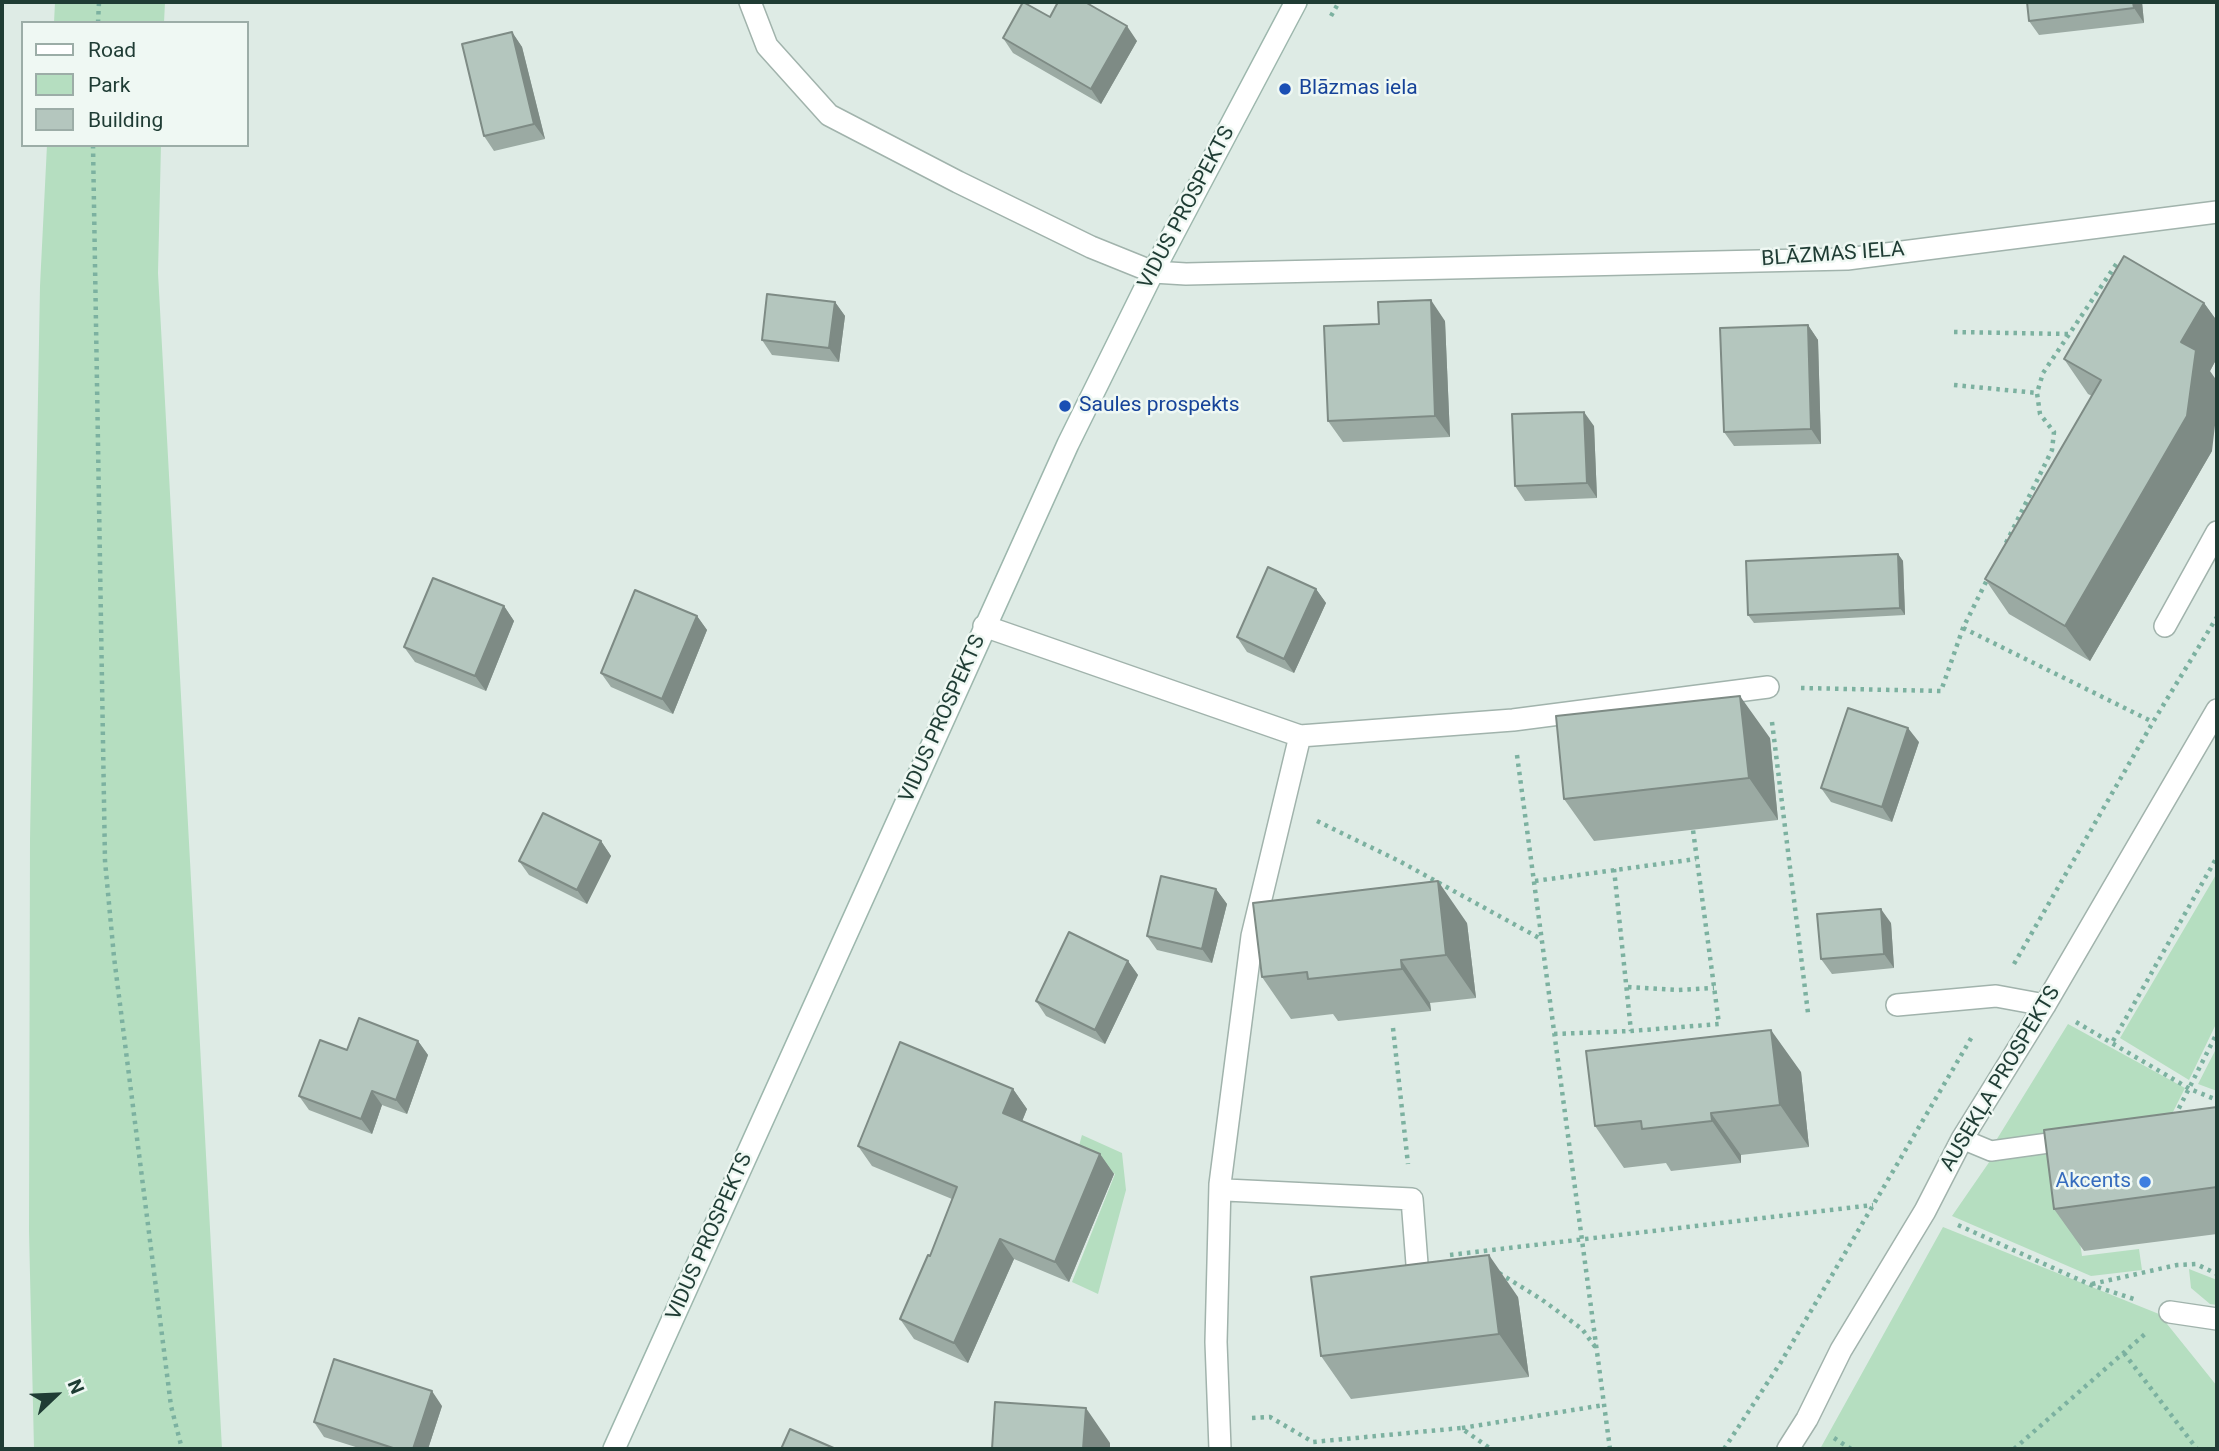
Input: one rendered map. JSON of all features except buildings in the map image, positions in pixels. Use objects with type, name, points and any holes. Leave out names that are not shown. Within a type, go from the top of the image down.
[{"type":"street","points":[[750,2],[767,46],[828,115],[1079,241],[1153,272]]},
{"type":"street","name":"VIDUS PROSPEKTS","points":[[614,1449],[1068,444],[1153,272],[1296,2]]},
{"type":"street","name":"BLĀZMAS IELA","points":[[1153,272],[1186,274],[1847,259],[2217,212]]},
{"type":"street","points":[[2165,626],[2217,532]]},
{"type":"street","points":[[984,626],[1300,736],[1513,720],[1768,687]]},
{"type":"street","name":"AUSEKĻA PROSPEKTS","points":[[1788,1449],[1807,1419],[1841,1350],[1925,1210],[1962,1139],[2045,1005],[2217,710]]},
{"type":"street","points":[[1220,1449],[1216,1342],[1220,1184],[1252,936],[1300,736]]},
{"type":"street","points":[[1897,1005],[1996,996],[2045,1005]]},
{"type":"street","points":[[1220,1184],[1226,1190],[1412,1199],[1417,1264]]},
{"type":"street","points":[[2170,1312],[2217,1319]]},
{"type":"lane","points":[[1962,1139],[1991,1151],[2087,1138]]},
{"type":"path","points":[[98,21],[99,2]]},
{"type":"path","points":[[93,147],[105,861],[114,957],[171,1406],[182,1449]]},
{"type":"path","points":[[2005,545],[2052,450],[2054,432],[2040,414],[2037,393],[2043,373],[2145,220]]},
{"type":"path","points":[[1954,332],[2070,334]]},
{"type":"path","points":[[1954,385],[2037,393]]},
{"type":"path","points":[[1808,1013],[1768,687],[1941,691],[1964,628],[1993,569]]},
{"type":"path","points":[[1964,628],[2153,722]]},
{"type":"path","points":[[1513,720],[1610,1449]]},
{"type":"path","points":[[1285,805],[1401,862],[1542,940]]},
{"type":"path","points":[[1554,1034],[1719,1024],[1693,830]]},
{"type":"path","points":[[2113,1041],[2217,857]]},
{"type":"path","points":[[1535,881],[1696,859]]},
{"type":"path","points":[[1614,869],[1631,1031]]},
{"type":"path","points":[[1628,987],[1678,990],[1714,988]]},
{"type":"path","points":[[2045,1005],[2113,1041],[2190,1089],[2217,1100]]},
{"type":"path","points":[[1392,1028],[1412,1199]]},
{"type":"path","points":[[2170,1127],[2217,1033]]},
{"type":"path","points":[[1446,1255],[1874,1205]]},
{"type":"path","points":[[1925,1210],[2091,1284],[2170,1312],[2014,1449]]},
{"type":"path","points":[[1465,1253],[1476,1260]]},
{"type":"path","points":[[2091,1284],[2177,1265],[2196,1264],[2217,1273]]},
{"type":"path","points":[[1498,1273],[1541,1299],[1582,1329],[1597,1349]]},
{"type":"path","points":[[2124,1353],[2197,1449]]},
{"type":"path","points":[[1220,1420],[1270,1417],[1313,1442],[1461,1428],[1604,1405]]},
{"type":"path","points":[[1461,1428],[1492,1449]]},
{"type":"green space","points":[[55,2],[165,2],[164,21],[54,21]]},
{"type":"green space","points":[[47,147],[161,147],[158,273],[222,1449],[34,1449],[29,1231],[30,839],[40,286]]},
{"type":"green space","points":[[2217,873],[2217,1022],[2189,1080],[2120,1038]]},
{"type":"green space","points":[[2068,1024],[2185,1088],[2168,1122],[1992,1147]]},
{"type":"green space","points":[[2217,1047],[2217,1091],[2198,1084]]},
{"type":"green space","points":[[2217,1128],[2069,1169],[2082,1256],[2139,1249],[2142,1270],[2091,1276],[1952,1216],[1992,1158]]},
{"type":"green space","points":[[1082,1135],[1122,1153],[1126,1190],[1098,1294],[1072,1282],[1115,1174],[1076,1156]]},
{"type":"green space","points":[[1943,1227],[2159,1314],[2217,1386],[2217,1449],[1820,1449]]},
{"type":"green space","points":[[2189,1269],[2217,1280],[2217,1305],[2210,1304],[2191,1288]]},
{"type":"place","name":"Blāzmas iela","points":[[1285,89]]},
{"type":"place","name":"Saules prospekts","points":[[1065,406]]},
{"type":"place","name":"Akcents","points":[[2145,1182]]}]
